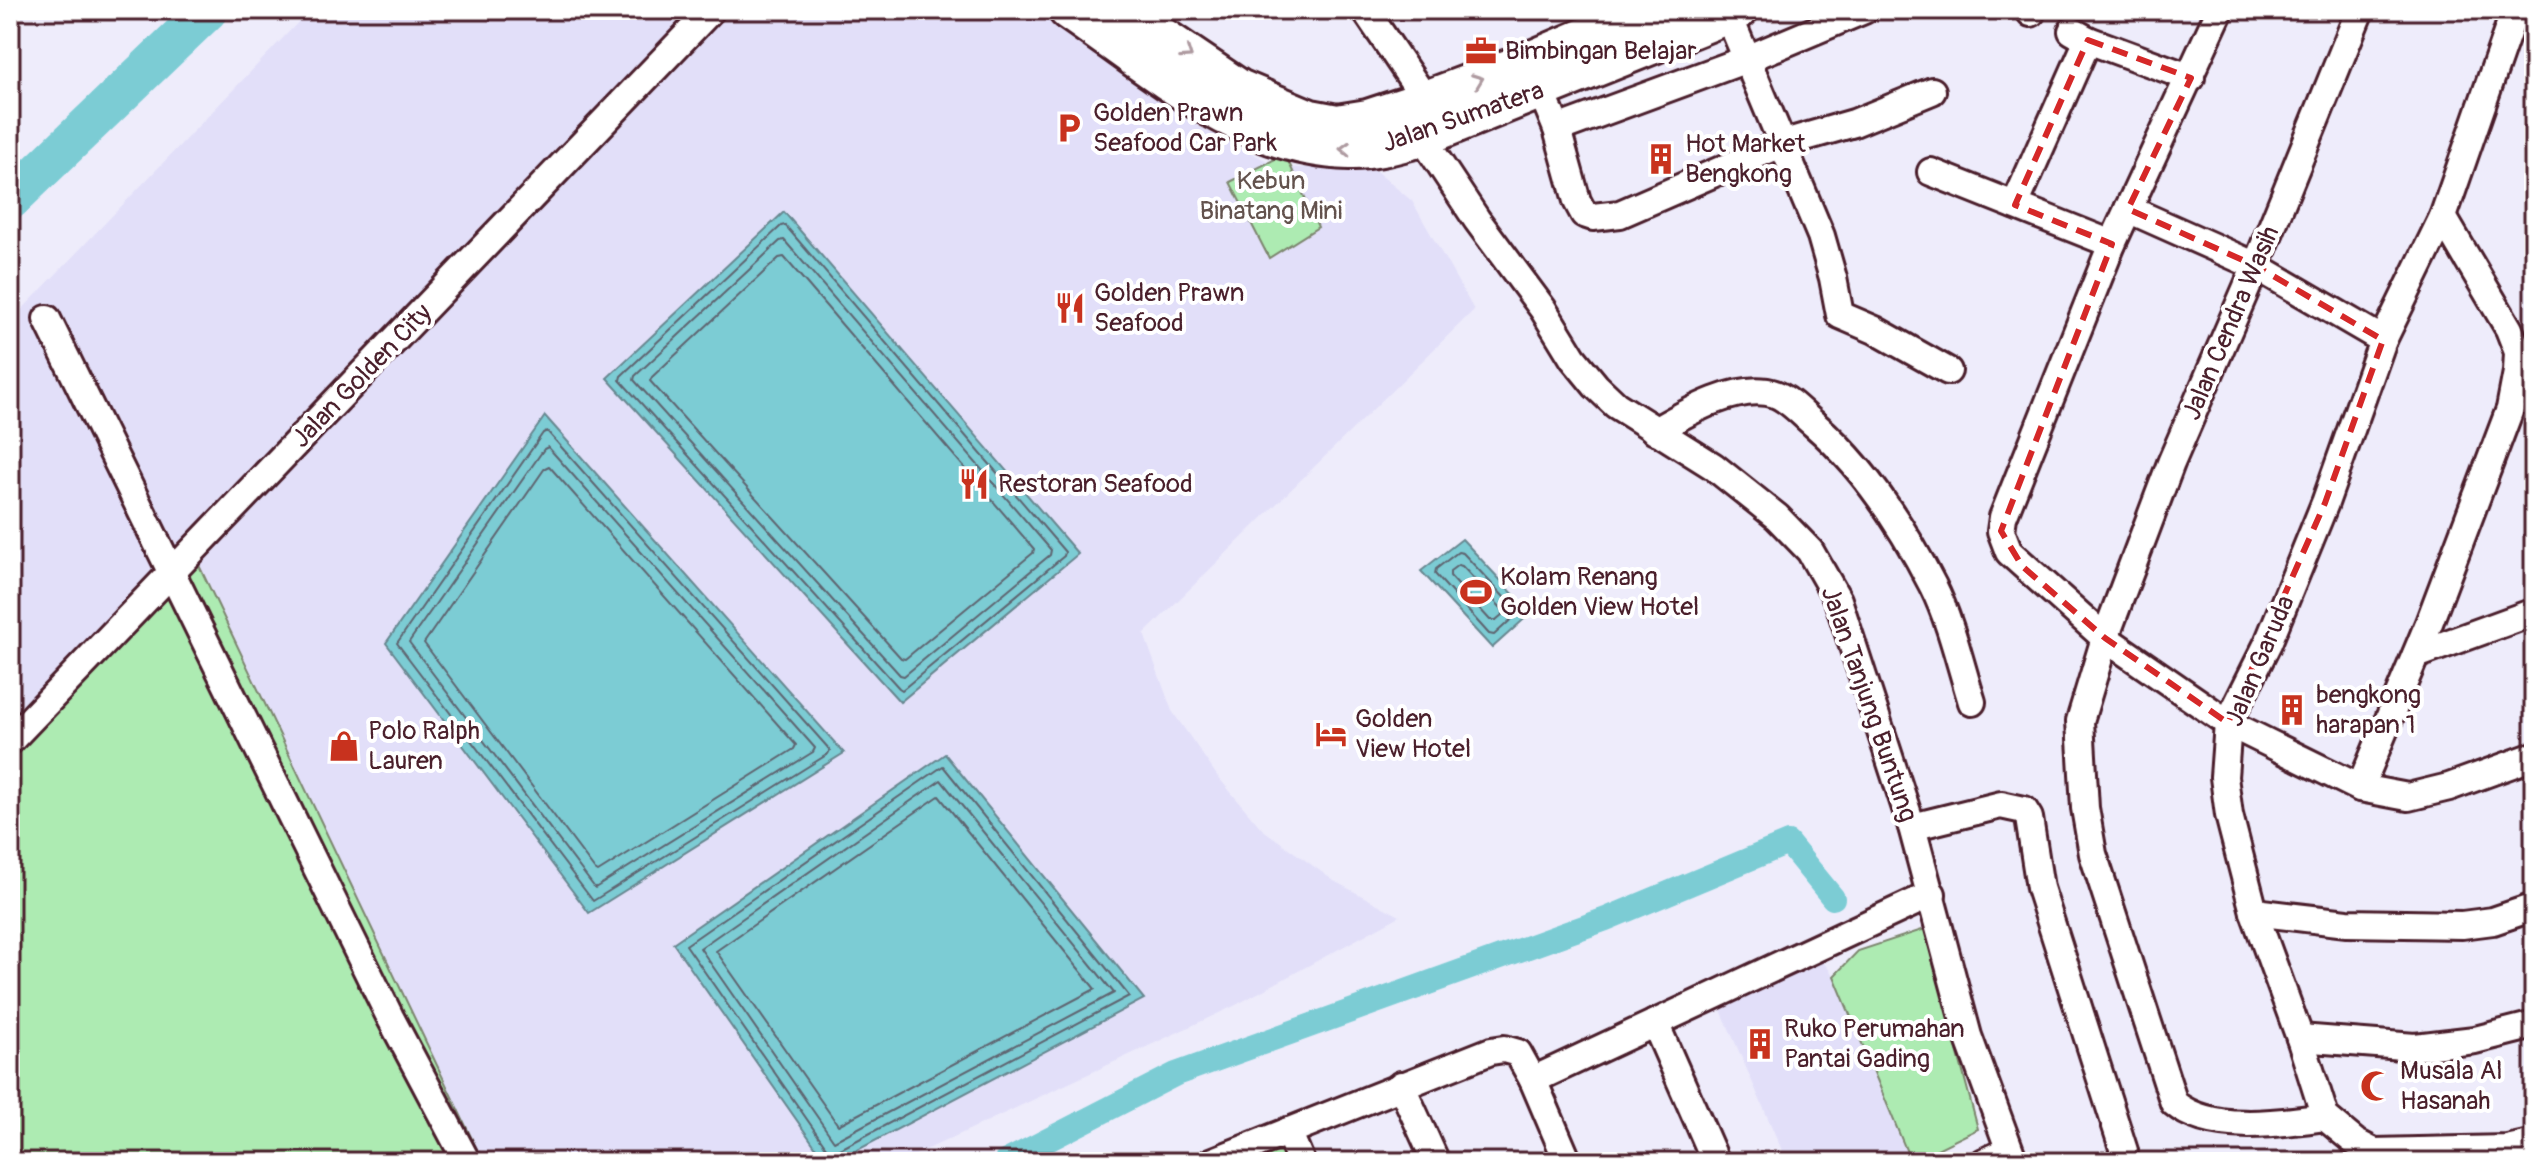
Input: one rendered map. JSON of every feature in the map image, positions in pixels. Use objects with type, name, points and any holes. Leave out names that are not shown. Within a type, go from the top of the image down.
[{"type":"main road","name":"Jalan Sumatera","points":[[1068,10],[1218,112],[1304,147],[1351,150],[1373,149],[1530,61],[1649,10]]},
{"type":"main road","name":"Jalan Sumatera","points":[[1122,10],[1239,89],[1310,119],[1337,124],[1368,119],[1424,118],[1541,90],[1733,12]]},
{"type":"street","name":"Jalan Golden City","points":[[10,741],[711,10]]},
{"type":"street","name":"Jalan Tanjung Buntung","points":[[1365,10],[1477,220],[1543,309],[1573,358],[1616,405],[1713,466],[1777,517],[1810,551],[1838,600],[1932,894],[1968,1036],[2011,1156]]},
{"type":"street","points":[[1557,129],[1747,59],[1864,10]]},
{"type":"street","points":[[2220,10],[2112,244],[2003,517],[2001,531],[2009,552],[2105,638],[2228,723],[2360,788],[2408,797],[2449,787],[2534,756]]},
{"type":"street","name":"Jalan Cendra Wasih","points":[[2325,1117],[2266,1125],[2193,1116],[2174,1103],[2093,854],[2085,808],[2080,721],[2105,638],[2171,463],[2256,266],[2360,10]]},
{"type":"street","name":"Jalan Garuda","points":[[2325,1117],[2254,912],[2229,815],[2224,777],[2228,723],[2268,643],[2319,517],[2383,340],[2443,217],[2515,10]]},
{"type":"street","points":[[1733,12],[1747,59],[1821,236],[1840,315],[1875,330],[1948,371]]},
{"type":"street","points":[[2015,205],[2080,36],[2191,78]]},
{"type":"street","points":[[1541,90],[1557,129],[1577,201],[1584,214],[1593,217],[1620,214],[1781,144],[1854,123],[1932,91]]},
{"type":"street","points":[[1931,172],[2112,244]]},
{"type":"street","points":[[2128,209],[2256,266],[2383,340]]},
{"type":"street","points":[[2360,788],[2416,655],[2510,409],[2517,372],[2526,353],[2443,217]]},
{"type":"street","points":[[47,319],[390,1017],[467,1162]]},
{"type":"street","points":[[1655,431],[1690,411],[1724,398],[1754,392],[1777,395],[1799,411],[1847,456],[1896,523],[1934,588],[1951,631],[1972,702]]},
{"type":"street","points":[[2416,655],[2534,612]]},
{"type":"street","points":[[1912,827],[2001,805],[2024,810],[2029,818],[2040,888],[2124,1151]]},
{"type":"street","points":[[1533,1080],[1932,894]]},
{"type":"street","points":[[2254,912],[2347,923],[2462,925],[2493,921],[2534,907]]},
{"type":"street","points":[[1655,1023],[1716,1162]]},
{"type":"street","points":[[2300,1038],[2415,1047],[2475,1040],[2534,1025]]},
{"type":"street","points":[[1224,1159],[1401,1085],[1491,1051],[1504,1049],[1518,1053],[1568,1162]]},
{"type":"street","points":[[1401,1085],[1436,1162]]},
{"type":"street","points":[[2325,1117],[2355,1142],[2374,1152],[2507,1149],[2534,1143]]},
{"type":"street","points":[[1288,1131],[1301,1162]]},
{"type":"street","points":[[1984,1162],[2011,1156]]},
{"type":"highlighted area","points":[[2088,40],[2191,78],[2128,209],[2256,266],[2383,340],[2325,503],[2228,723],[2105,638],[2022,566],[2001,531],[2112,244],[2015,205]]},
{"type":"shaded area","points":[[310,10],[1038,10],[1186,120],[1281,168],[1371,167],[1412,201],[1474,310],[1144,634],[1172,711],[1218,777],[1262,829],[1334,881],[1400,916],[1234,1006],[900,1162],[10,1162],[10,322]]},
{"type":"shaded area","points":[[1807,941],[1834,976],[1911,1162],[1787,1162],[1711,987]]},
{"type":"green space","name":"Kebun Binatang Mini","points":[[1285,154],[1318,227],[1269,258],[1230,182]]},
{"type":"green space","points":[[196,559],[483,1162],[10,1162],[10,754]]},
{"type":"green space","points":[[1925,929],[1978,1129],[1911,1162],[1834,976],[1858,951]]},
{"type":"green space","points":[[1273,1131],[1286,1162],[1246,1162],[1239,1146]]},
{"type":"water","points":[[784,212],[1078,554],[900,702],[607,378]]},
{"type":"water","points":[[545,416],[844,753],[589,913],[386,643]]},
{"type":"water","name":"Kolam Renang Golden View Hotel","points":[[1462,539],[1531,613],[1492,648],[1421,571]]},
{"type":"water","points":[[945,754],[1144,999],[835,1162],[826,1162],[673,943]]},
{"type":"waterway","points":[[10,200],[208,10]]},
{"type":"waterway","points":[[1005,1162],[1176,1074],[1606,919],[1788,843],[1833,898]]},
{"type":"place","name":"Bimbingan Belajar","points":[[1481,51]]},
{"type":"place","name":"Golden Prawn Seafood Car Park","points":[[1069,128]]},
{"type":"place","name":"Hot Market Bengkong","points":[[1661,159]]},
{"type":"place","name":"Golden Prawn Seafood","points":[[1070,308]]},
{"type":"place","name":"Restoran Seafood","points":[[974,484]]},
{"type":"place","name":"Kolam Renang Golden View Hotel","points":[[1476,592]]},
{"type":"place","name":"bengkong harapan 1","points":[[2292,710]]},
{"type":"place","name":"Golden View Hotel","points":[[1331,734]]},
{"type":"place","name":"Polo Ralph Lauren","points":[[344,746]]},
{"type":"place","name":"Ruko Perumahan Pantai Gading","points":[[1760,1044]]},
{"type":"place","name":"Musala Al Hasanah","points":[[2376,1086]]}]
